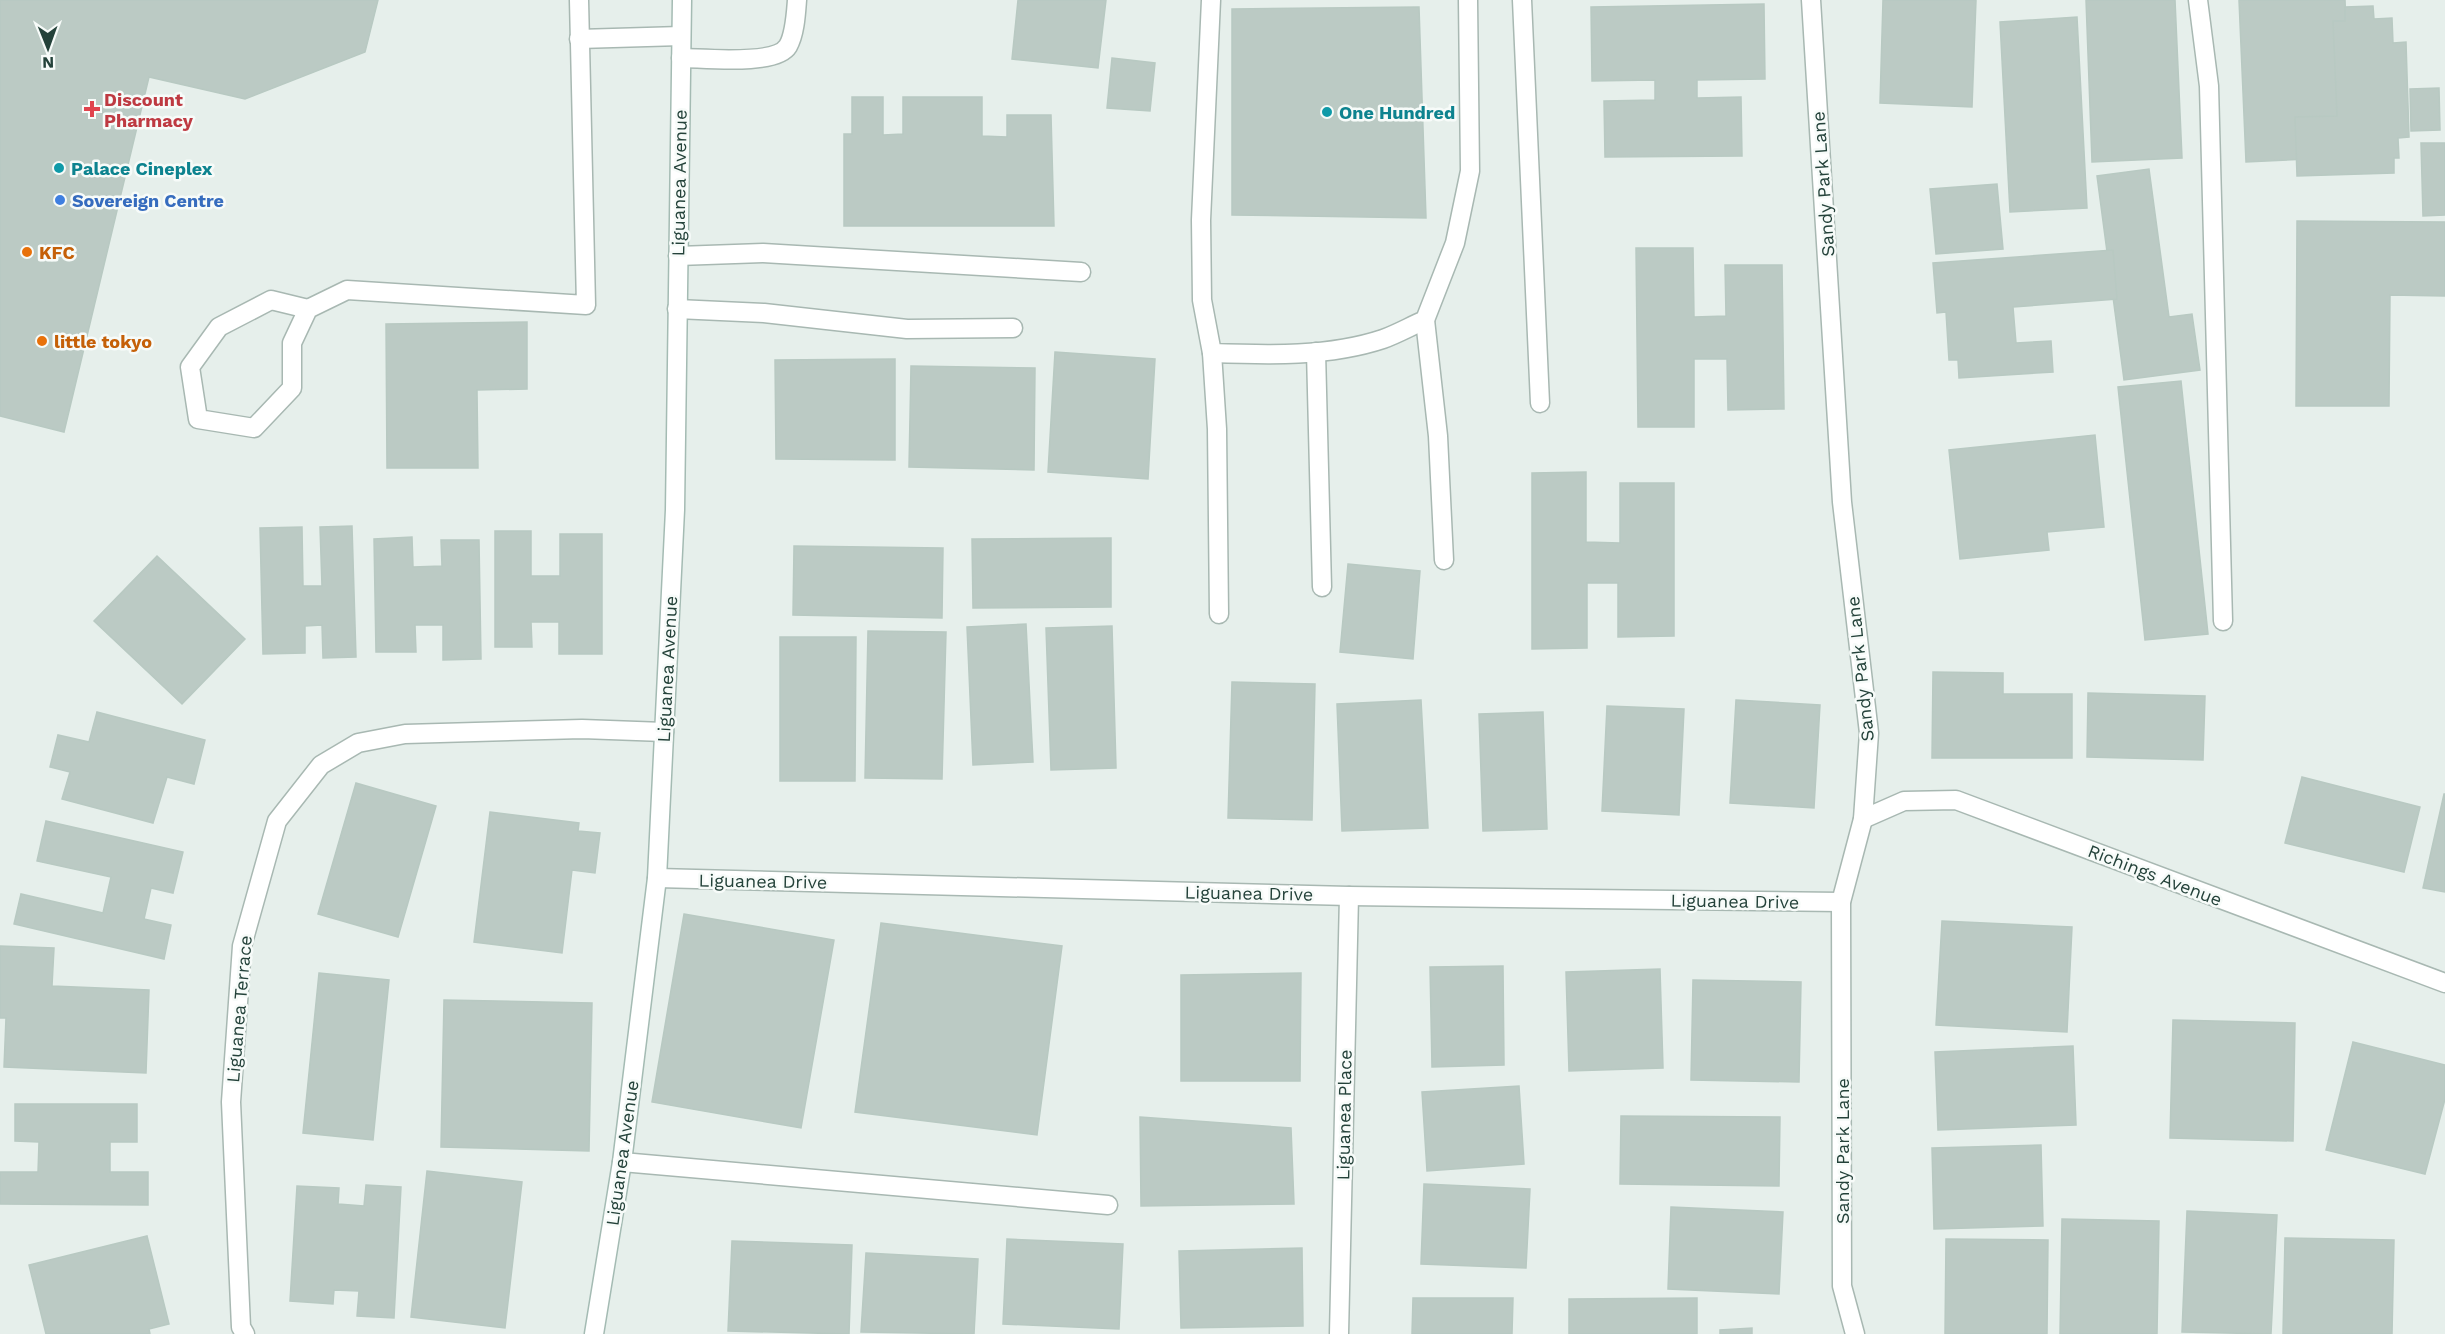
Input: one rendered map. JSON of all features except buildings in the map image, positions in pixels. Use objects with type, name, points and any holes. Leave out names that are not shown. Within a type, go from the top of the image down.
[{"type":"street","points":[[308,309],[271,300],[219,327],[190,367],[198,419],[254,428],[292,388],[291,343],[308,309],[347,290],[586,304],[579,0]]},
{"type":"street","name":"Liguanea Avenue","points":[[594,1334],[622,1162],[657,878],[675,510],[682,0]]},
{"type":"street","points":[[681,58],[753,59],[778,56],[788,46],[797,0]]},
{"type":"street","points":[[1211,0],[1201,220],[1202,300],[1212,353],[1216,429],[1219,614]]},
{"type":"street","points":[[1444,560],[1438,436],[1425,320],[1455,243],[1470,171],[1468,0]]},
{"type":"street","points":[[1522,0],[1540,403]]},
{"type":"street","name":"Sandy Park Lane","points":[[1811,0],[1842,502],[1869,733],[1863,819],[1841,902],[1842,1286],[1855,1334]]},
{"type":"street","points":[[2198,0],[2209,86],[2223,621]]},
{"type":"street","points":[[579,39],[681,36]]},
{"type":"street","points":[[678,256],[763,253],[1082,272]]},
{"type":"street","points":[[677,309],[764,313],[907,329],[1013,328]]},
{"type":"street","points":[[1212,353],[1267,355],[1316,352],[1382,339],[1425,320]]},
{"type":"street","points":[[1316,352],[1322,587]]},
{"type":"street","name":"Liguanea Terrace","points":[[245,1334],[241,1327],[231,1102],[242,946],[277,820],[321,765],[358,743],[405,734],[582,729],[664,732]]},
{"type":"street","name":"Richings Avenue","points":[[1863,819],[1904,801],[1956,800],[2445,983]]},
{"type":"street","name":"Liguanea Drive","points":[[657,878],[1349,896],[1841,902]]},
{"type":"street","name":"Liguanea Place","points":[[1339,1334],[1349,896]]},
{"type":"street","points":[[622,1162],[1108,1205]]},
{"type":"place","name":"Discount Pharmacy","points":[[92,109]]},
{"type":"place","name":"One Hundred","points":[[1327,112]]},
{"type":"place","name":"Palace Cineplex","points":[[59,168]]},
{"type":"place","name":"Sovereign Centre","points":[[60,200]]},
{"type":"place","name":"KFC","points":[[27,252]]},
{"type":"place","name":"little tokyo","points":[[42,341]]}]
